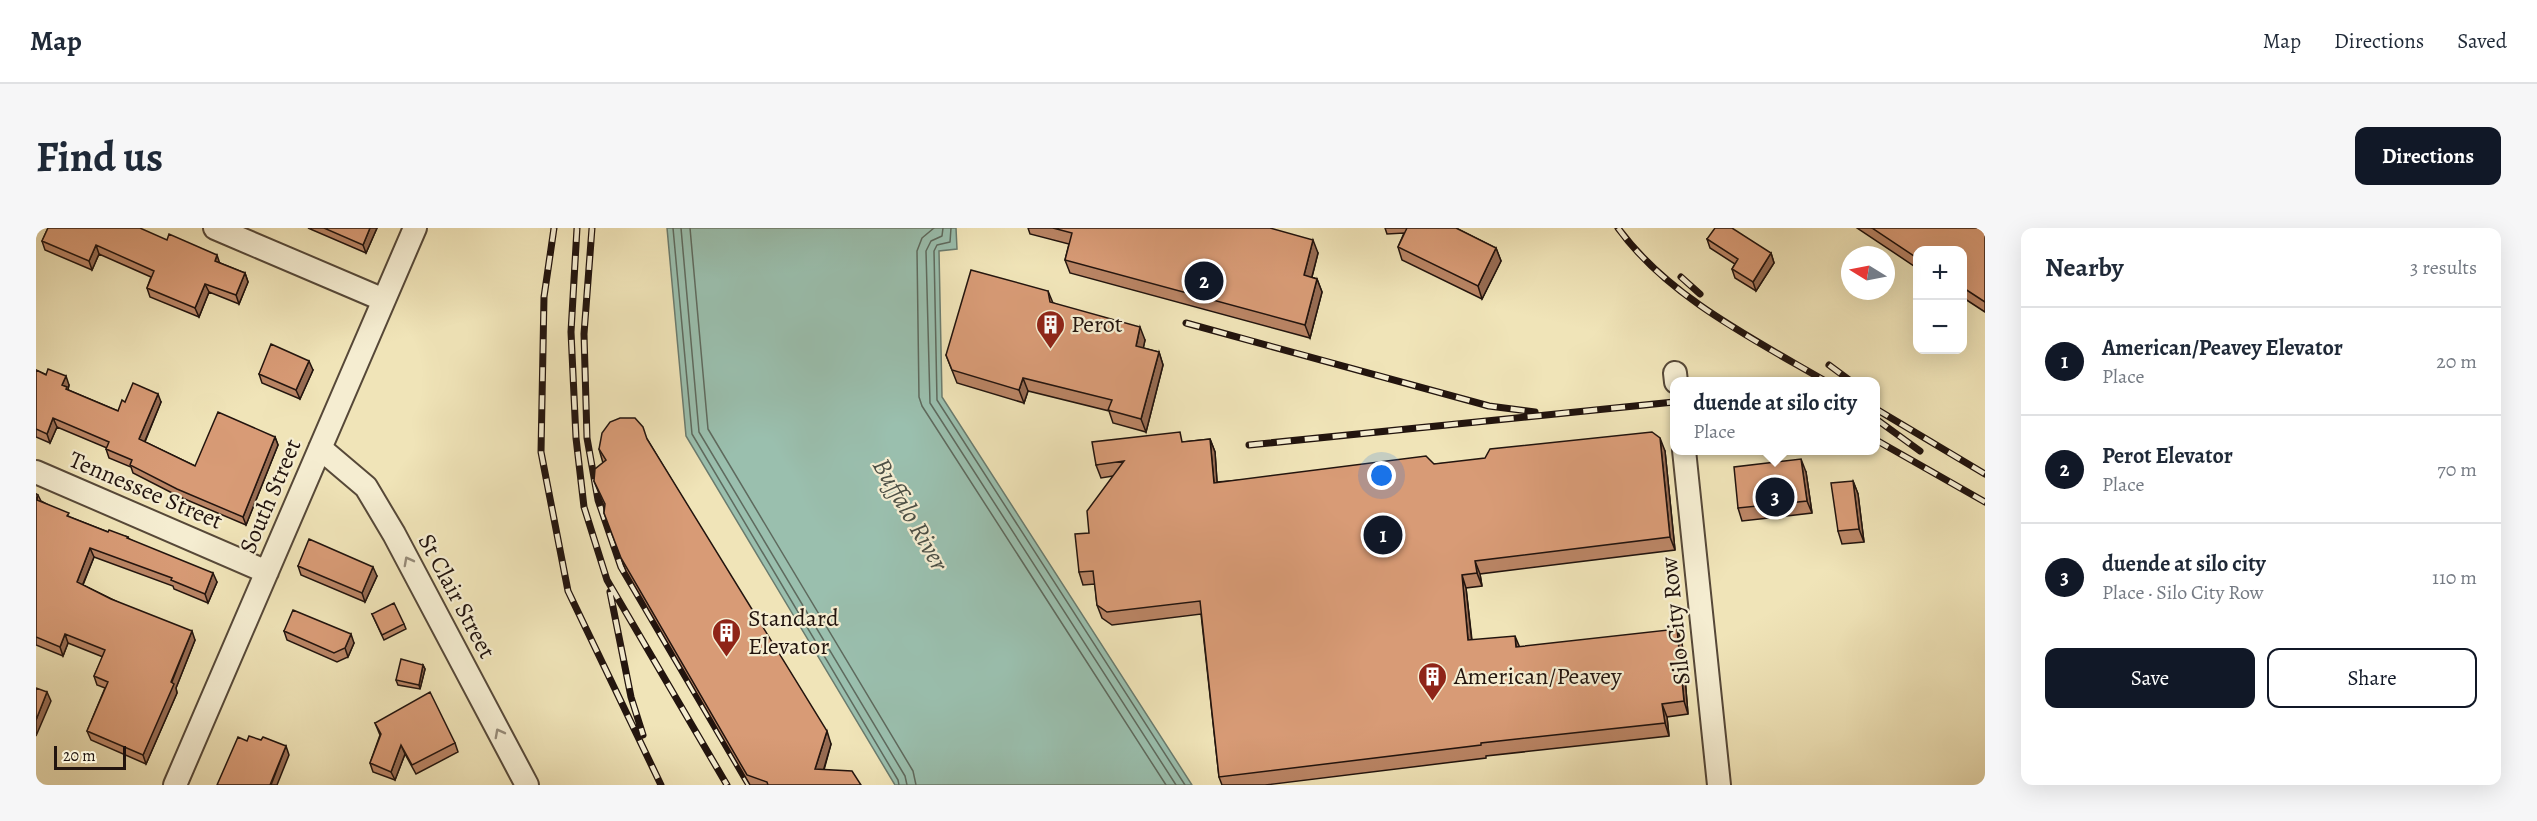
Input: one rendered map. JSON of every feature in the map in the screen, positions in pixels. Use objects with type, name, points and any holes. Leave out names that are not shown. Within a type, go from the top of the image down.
[{"type":"street","points":[[215,228],[384,300]]},
{"type":"street","name":"South Street","points":[[175,785],[415,228]]},
{"type":"street","name":"St Clair Street","points":[[320,448],[366,487],[394,534],[526,785]]},
{"type":"street","name":"Silo City Row","points":[[1685,455],[1719,785]]},
{"type":"street","name":"Tennessee Street","points":[[36,472],[267,572]]},
{"type":"water","name":"Buffalo River","points":[[667,228],[956,228],[957,249],[939,251],[942,397],[1192,785],[895,785],[686,436]]},
{"type":"building","points":[[48,228],[140,228],[167,240],[169,234],[217,255],[215,261],[245,273],[236,295],[205,284],[195,308],[147,288],[154,271],[96,245],[89,261],[42,241]]},
{"type":"building","points":[[324,228],[370,228],[363,245]]},
{"type":"building","points":[[1053,228],[1270,228],[1313,240],[1304,275],[1317,279],[1305,325],[1065,260],[1072,233]]},
{"type":"building","points":[[1407,228],[1456,228],[1496,248],[1478,286],[1398,247]]},
{"type":"building","points":[[1715,228],[1732,228],[1771,253],[1753,282],[1732,269],[1738,259],[1707,239]]},
{"type":"building","points":[[1872,228],[1985,228],[1985,302],[1967,290],[1967,246],[1913,246],[1913,255]]},
{"type":"building","name":"Perot","points":[[971,270],[1048,291],[1050,302],[1140,327],[1136,346],[1159,352],[1141,419],[1108,410],[1112,400],[1023,378],[1019,390],[952,370],[946,355]]},
{"type":"building","points":[[271,344],[309,361],[296,390],[259,374]]},
{"type":"building","points":[[48,369],[66,376],[62,385],[67,387],[66,389],[118,411],[122,400],[125,402],[133,383],[158,394],[139,439],[195,466],[218,412],[275,437],[243,517],[177,489],[130,465],[132,460],[106,449],[109,442],[53,418],[47,434],[36,429],[36,370],[46,375]]},
{"type":"building","name":"Standard Elevator","points":[[620,418],[635,418],[643,427],[647,439],[827,731],[815,769],[852,771],[861,785],[768,785],[767,782],[747,775],[621,558],[604,513],[605,504],[594,481],[595,469],[606,460],[599,449],[602,433],[610,422]]},
{"type":"building","points":[[1180,432],[1182,442],[1210,439],[1214,483],[1426,456],[1434,464],[1485,458],[1490,449],[1652,432],[1660,438],[1670,537],[1475,561],[1477,573],[1462,575],[1468,640],[1515,636],[1516,647],[1677,629],[1684,701],[1662,704],[1665,723],[1481,743],[1481,745],[1219,777],[1200,601],[1107,612],[1097,605],[1093,571],[1079,572],[1075,534],[1089,533],[1087,511],[1124,461],[1096,465],[1092,442]]},
{"type":"building","points":[[1801,459],[1807,501],[1738,508],[1734,467]]},
{"type":"building","points":[[1853,481],[1859,529],[1838,531],[1831,483]]},
{"type":"building","points":[[36,494],[38,495],[37,500],[69,513],[67,516],[128,537],[213,573],[205,594],[171,580],[172,578],[90,548],[77,582],[111,599],[192,631],[171,682],[174,684],[143,755],[87,731],[108,682],[94,676],[105,650],[65,634],[60,647],[36,637]]},
{"type":"building","points":[[309,539],[373,567],[362,593],[298,566]]},
{"type":"building","points":[[394,603],[404,624],[382,635],[372,614]]},
{"type":"building","points":[[293,610],[351,634],[345,648],[334,653],[284,631]]},
{"type":"building","points":[[401,659],[423,665],[419,685],[396,680]]},
{"type":"building","points":[[36,688],[47,692],[36,720]]},
{"type":"building","points":[[430,692],[455,743],[412,765],[401,745],[391,772],[370,763],[381,734],[375,723]]},
{"type":"building","points":[[249,736],[261,740],[263,737],[286,746],[270,785],[217,785],[238,737],[247,741]]},
{"type":"railway","points":[[554,228],[544,297],[541,452],[568,591],[661,785]]},
{"type":"railway","points":[[577,228],[571,332],[576,438],[584,507],[607,580],[727,785]]},
{"type":"railway","points":[[592,228],[584,334],[587,438],[598,500],[621,567],[749,785]]},
{"type":"railway","points":[[1618,228],[1638,253],[1687,296],[1742,333],[1818,377]]},
{"type":"railway","points":[[1681,277],[1700,294]]},
{"type":"railway","points":[[1186,323],[1489,406],[1535,412]]},
{"type":"railway","points":[[1829,365],[1845,377]]},
{"type":"railway","points":[[1249,445],[1670,402]]},
{"type":"railway","points":[[1880,411],[1985,474]]},
{"type":"railway","points":[[1880,422],[1920,451]]},
{"type":"railway","points":[[1880,442],[1985,502]]},
{"type":"railway","points":[[610,592],[631,697],[643,735]]},
{"type":"place","name":"Perot Elevator","points":[[1204,281]]},
{"type":"place","name":"Perot","points":[[1050,350]]},
{"type":"place","name":"duende at silo city","points":[[1775,497]]},
{"type":"place","name":"American/Peavey Elevator","points":[[1383,535]]},
{"type":"place","name":"Standard Elevator","points":[[727,658]]},
{"type":"place","name":"American/Peavey","points":[[1433,702]]}]
